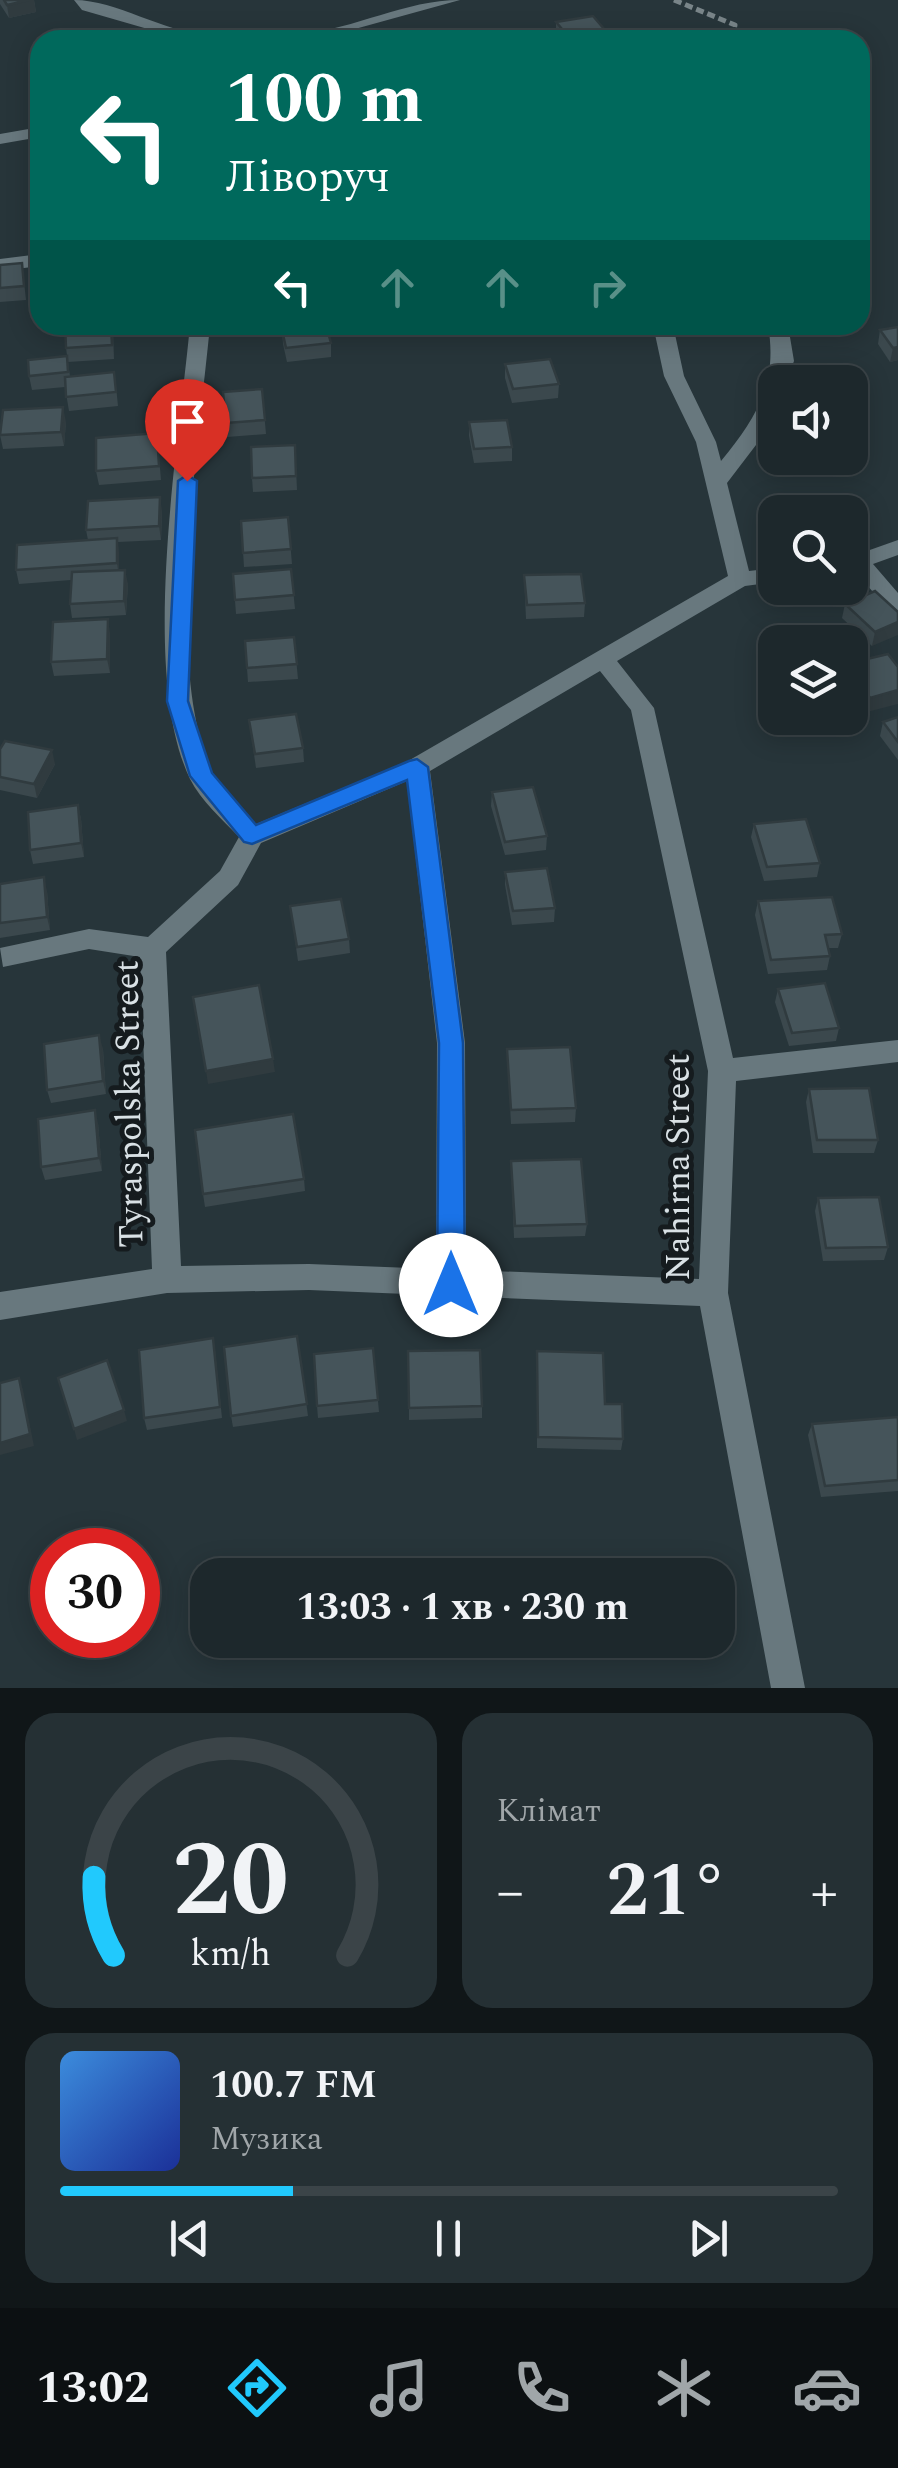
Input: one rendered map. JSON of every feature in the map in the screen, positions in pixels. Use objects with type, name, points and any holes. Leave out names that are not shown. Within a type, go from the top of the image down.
[{"type":"street","points":[[82,0],[88,7],[163,30]]},
{"type":"street","points":[[333,30],[452,0]]},
{"type":"street","points":[[0,139],[30,134]]},
{"type":"street","points":[[0,265],[30,261]]},
{"type":"street","points":[[199,335],[181,560],[178,701],[202,776],[252,836],[417,767],[740,579],[758,577]]},
{"type":"street","points":[[665,335],[674,376],[706,442],[740,579]]},
{"type":"street","points":[[780,335],[783,365]]},
{"type":"street","points":[[716,482],[758,429]]},
{"type":"street","points":[[868,559],[898,548]]},
{"type":"street","points":[[868,577],[898,608]]},
{"type":"street","name":"Nahirna Street","points":[[605,661],[642,708],[722,1070],[720,1218],[712,1294],[788,1688]]},
{"type":"street","points":[[417,767],[451,1043],[451,1285]]},
{"type":"street","name":"Tyraspolska Street","points":[[167,1280],[153,948],[229,878],[252,836]]},
{"type":"street","points":[[3,956],[89,939],[153,948]]},
{"type":"street","points":[[722,1070],[898,1051]]},
{"type":"street","points":[[0,1306],[167,1280],[309,1277],[712,1294]]},
{"type":"path","points":[[674,0],[735,26],[734,30]]},
{"type":"building","points":[[593,16],[605,30],[563,30],[556,22]]},
{"type":"building","points":[[22,263],[24,286],[0,288],[0,265]]},
{"type":"building","points":[[898,327],[898,347],[893,348],[880,330]]},
{"type":"building","points":[[65,335],[112,335],[112,345],[66,348]]},
{"type":"building","points":[[283,335],[329,335],[331,343],[286,348]]},
{"type":"building","points":[[67,356],[68,372],[29,376],[28,360]]},
{"type":"building","points":[[550,359],[559,384],[513,389],[505,364]]},
{"type":"building","points":[[114,372],[116,392],[66,397],[65,377]]},
{"type":"building","points":[[262,389],[265,420],[226,423],[223,392]]},
{"type":"building","points":[[63,407],[61,432],[0,435],[3,410]]},
{"type":"building","points":[[507,420],[512,447],[474,449],[469,422]]},
{"type":"building","points":[[157,433],[159,466],[96,471],[96,438]]},
{"type":"building","points":[[295,445],[296,476],[252,478],[251,447]]},
{"type":"building","points":[[160,497],[159,526],[86,530],[88,501]]},
{"type":"building","points":[[288,517],[291,549],[243,553],[241,521]]},
{"type":"building","points":[[117,538],[117,563],[16,570],[17,545]]},
{"type":"building","points":[[291,569],[294,595],[235,600],[233,574]]},
{"type":"building","points":[[125,570],[124,601],[70,604],[72,572]]},
{"type":"building","points":[[581,574],[585,603],[527,605],[524,575]]},
{"type":"building","points":[[875,591],[898,612],[898,622],[875,632],[846,605],[868,605],[868,594]]},
{"type":"building","points":[[108,619],[107,659],[51,662],[53,622]]},
{"type":"building","points":[[294,637],[297,664],[247,668],[245,641]]},
{"type":"building","points":[[888,654],[898,667],[898,690],[870,698],[868,659]]},
{"type":"building","points":[[296,714],[303,748],[255,754],[249,720]]},
{"type":"building","points":[[898,717],[898,742],[883,722]]},
{"type":"building","points":[[5,741],[52,750],[34,784],[0,777],[0,749]]},
{"type":"building","points":[[533,787],[547,836],[505,842],[492,792]]},
{"type":"building","points":[[78,805],[81,843],[30,850],[28,812]]},
{"type":"building","points":[[806,819],[820,863],[767,867],[754,824]]},
{"type":"building","points":[[547,868],[555,908],[513,911],[505,872]]},
{"type":"building","points":[[44,877],[47,917],[0,923],[0,884]]},
{"type":"building","points":[[832,897],[842,934],[825,935],[830,956],[771,960],[758,901]]},
{"type":"building","points":[[341,899],[349,939],[297,947],[290,906]]},
{"type":"building","points":[[825,983],[839,1028],[792,1033],[778,989]]},
{"type":"building","points":[[259,985],[273,1059],[206,1071],[193,997]]},
{"type":"building","points":[[99,1035],[103,1081],[47,1090],[44,1044]]},
{"type":"building","points":[[570,1047],[576,1108],[511,1110],[507,1049]]},
{"type":"building","points":[[869,1088],[878,1140],[817,1140],[809,1089]]},
{"type":"building","points":[[95,1110],[99,1158],[41,1167],[38,1119]]},
{"type":"building","points":[[293,1114],[304,1179],[203,1194],[195,1130]]},
{"type":"building","points":[[581,1159],[587,1224],[515,1226],[511,1161]]},
{"type":"building","points":[[879,1197],[888,1247],[826,1248],[818,1198]]},
{"type":"building","points":[[297,1336],[307,1404],[231,1416],[224,1347]]},
{"type":"building","points":[[213,1338],[220,1407],[144,1418],[139,1350]]},
{"type":"building","points":[[373,1348],[378,1400],[317,1406],[314,1354]]},
{"type":"building","points":[[480,1350],[482,1406],[409,1408],[408,1351]]},
{"type":"building","points":[[537,1351],[603,1353],[605,1404],[622,1404],[623,1439],[538,1437]]},
{"type":"building","points":[[107,1360],[124,1410],[74,1429],[58,1378]]},
{"type":"building","points":[[19,1378],[30,1434],[0,1443],[0,1383]]},
{"type":"building","points":[[898,1417],[898,1480],[825,1486],[812,1424]]},
{"type":"route","points":[[187,481],[178,701],[202,776],[252,836],[417,767],[451,1043],[451,1285]]}]
